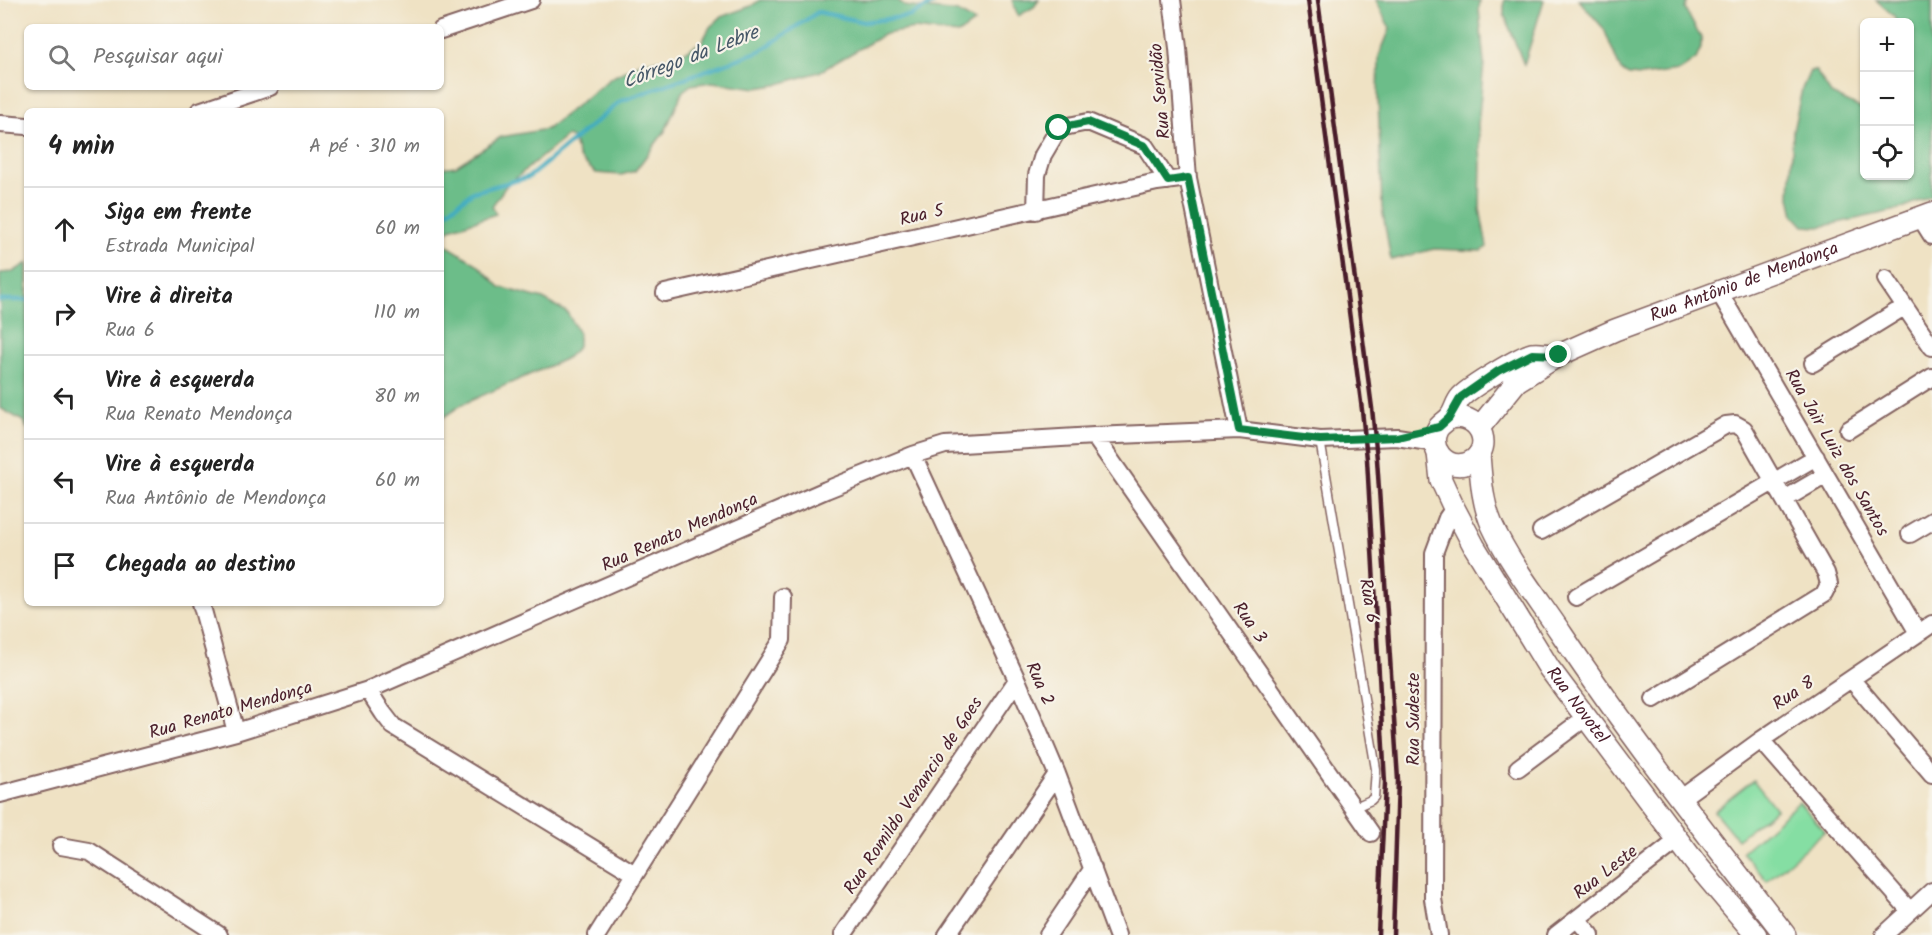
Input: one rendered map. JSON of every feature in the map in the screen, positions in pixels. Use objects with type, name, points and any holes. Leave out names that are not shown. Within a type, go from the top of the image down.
[{"type":"street","points":[[444,29],[531,0]]},
{"type":"street","name":"Rua Servidão","points":[[1172,0],[1188,178]]},
{"type":"street","points":[[208,108],[261,90]]},
{"type":"street","points":[[1035,211],[1037,175],[1043,155],[1059,128],[1088,122],[1145,146],[1168,181]]},
{"type":"street","points":[[0,124],[24,126]]},
{"type":"street","points":[[1188,178],[1239,430]]},
{"type":"street","name":"Rua 5","points":[[665,293],[1188,178]]},
{"type":"street","points":[[1926,215],[1932,236]]},
{"type":"street","name":"Rua Antônio de Mendonça","points":[[1479,428],[1517,381],[1559,355],[1615,330],[1926,215]]},
{"type":"street","points":[[1886,279],[1932,347]]},
{"type":"street","name":"Rua Jair Luiz dos Santos","points":[[1719,292],[1826,475],[1925,628]]},
{"type":"street","points":[[1813,363],[1904,307]]},
{"type":"street","name":"Rua Antônio de Mendonça","points":[[1440,435],[1461,397],[1498,371],[1532,354],[1559,355]]},
{"type":"street","points":[[1848,430],[1932,377]]},
{"type":"street","points":[[1463,417],[1475,423],[1479,428],[1483,441],[1479,454],[1468,463],[1455,464],[1442,459],[1440,435],[1463,417]]},
{"type":"street","points":[[1541,531],[1726,425],[1735,424],[1744,429],[1826,573],[1829,584],[1824,594],[1654,699]]},
{"type":"street","name":"Rua Renato Mendonça","points":[[0,794],[236,732],[368,690],[826,490],[913,455],[945,445],[1239,430],[1320,440],[1440,435]]},
{"type":"street","name":"Rua Novotel","points":[[1440,435],[1441,480],[1474,546],[1543,658],[1585,718],[1695,864],[1756,935]]},
{"type":"street","name":"Rua 3","points":[[1094,436],[1371,833]]},
{"type":"street","name":"Rua Novotel","points":[[1479,454],[1482,498],[1492,525],[1514,564],[1601,692],[1785,935]]},
{"type":"street","name":"Rua 2","points":[[913,455],[1017,680],[1057,774],[1117,935]]},
{"type":"street","points":[[1576,597],[1816,457]]},
{"type":"street","points":[[1785,499],[1826,475]]},
{"type":"street","name":"Rua Sudeste","points":[[1439,935],[1433,899],[1434,553],[1447,518],[1454,508]]},
{"type":"street","points":[[1910,534],[1932,521]]},
{"type":"street","points":[[597,935],[782,640],[783,597]]},
{"type":"street","points":[[202,606],[236,732]]},
{"type":"street","name":"Rua 8","points":[[1680,799],[1761,740],[1925,628]]},
{"type":"street","points":[[1851,679],[1932,774]]},
{"type":"street","name":"Rua Romildo Venancio de Goes","points":[[843,935],[1017,680]]},
{"type":"street","points":[[368,690],[393,726],[635,874]]},
{"type":"street","points":[[1518,768],[1585,718]]},
{"type":"street","points":[[1761,740],[1910,911]]},
{"type":"street","points":[[947,935],[1057,774]]},
{"type":"street","points":[[1638,788],[1680,799],[1678,840]]},
{"type":"street","name":"Rua Leste","points":[[1557,935],[1678,840]]},
{"type":"street","points":[[61,846],[89,851],[219,935]]},
{"type":"street","points":[[1048,935],[1093,868]]},
{"type":"street","points":[[1884,935],[1932,891]]},
{"type":"street","points":[[1578,920],[1591,935]]},
{"type":"lane","name":"Rua 6","points":[[1320,440],[1376,769],[1374,797],[1353,808]]},
{"type":"green space","points":[[760,0],[898,0],[904,6],[958,12],[975,22],[958,34],[914,29],[885,34],[819,72],[776,85],[757,88],[712,82],[691,85],[683,91],[665,131],[635,171],[621,175],[596,173],[579,158],[573,138],[567,136],[506,186],[492,206],[496,214],[450,229],[444,235],[444,168],[456,166],[501,137],[547,129],[611,78],[641,63],[675,57],[702,42],[710,27],[721,17],[751,6]]},
{"type":"green space","points":[[1012,0],[1039,0],[1034,7],[1018,16]]},
{"type":"green space","points":[[1376,0],[1480,0],[1484,63],[1478,125],[1481,162],[1480,209],[1487,247],[1481,251],[1434,249],[1391,260],[1382,208],[1378,98],[1379,56],[1390,29]]},
{"type":"green space","points":[[1504,0],[1544,0],[1524,65],[1504,14]]},
{"type":"green space","points":[[1579,0],[1688,0],[1685,9],[1701,38],[1701,48],[1696,59],[1679,71],[1641,76],[1629,75],[1621,71],[1604,29]]},
{"type":"green space","points":[[1876,0],[1932,0],[1932,196],[1897,210],[1819,227],[1804,226],[1794,215],[1790,197],[1793,131],[1802,89],[1810,71],[1816,71],[1831,94],[1860,108],[1860,180],[1914,180],[1914,18],[1895,17]]},
{"type":"green space","points":[[444,244],[477,264],[500,287],[543,299],[567,312],[578,332],[578,347],[565,359],[463,404],[444,417]]},
{"type":"green space","points":[[24,265],[24,423],[0,408],[0,273],[13,272]]},
{"type":"green space","points":[[1753,780],[1776,809],[1737,839],[1714,811]]},
{"type":"green space","points":[[1799,802],[1825,831],[1767,881],[1742,852]]},
{"type":"waterway","name":"Córrego da Lebre","points":[[444,214],[473,192],[529,177],[621,101],[760,51],[818,12],[864,22],[910,16],[939,0]]},
{"type":"waterway","name":"Córrego da Lebre","points":[[0,300],[24,300]]},
{"type":"railway","points":[[1308,0],[1367,459],[1385,783],[1378,935]]},
{"type":"railway","points":[[1318,0],[1377,459],[1398,780],[1393,935]]},
{"type":"route","points":[[1059,128],[1088,122],[1145,146],[1168,181],[1188,178],[1239,430],[1320,440],[1397,437],[1439,427],[1449,418],[1461,397],[1498,371],[1532,354],[1559,355]]}]
